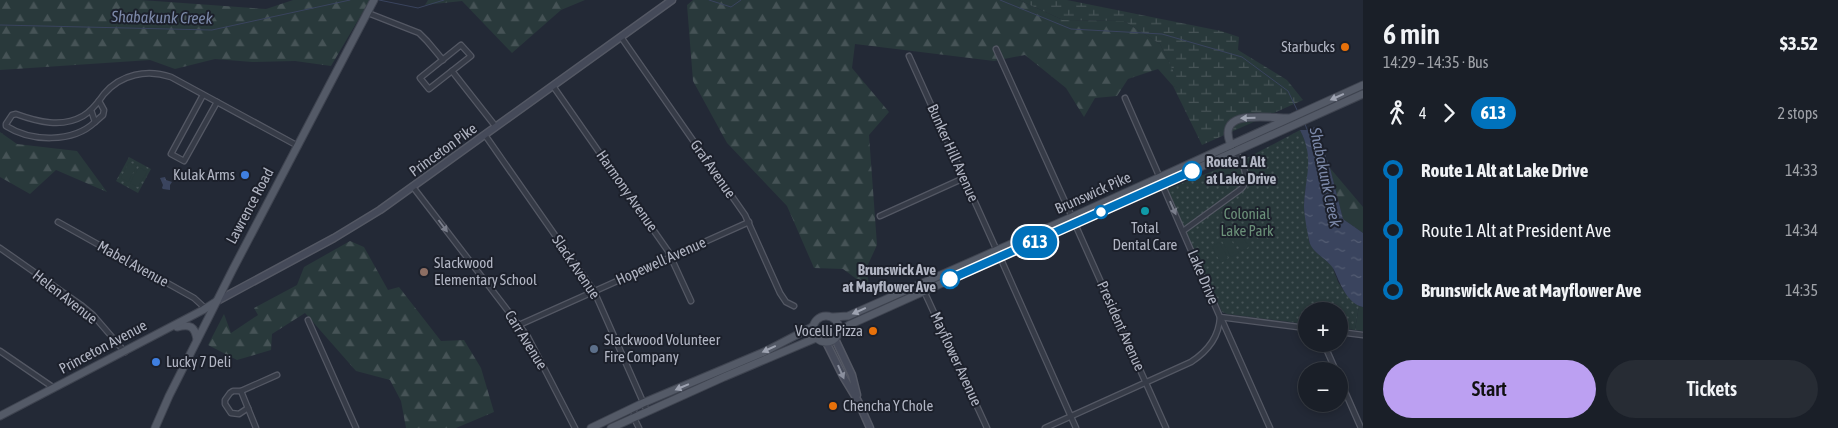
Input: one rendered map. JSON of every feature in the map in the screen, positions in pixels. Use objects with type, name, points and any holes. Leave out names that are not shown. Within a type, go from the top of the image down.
[{"type":"main road","name":"Lawrence Road","points":[[155,428],[217,300],[374,0]]},
{"type":"main road","name":"Princeton Pike","points":[[217,300],[357,225],[413,187],[672,0]]},
{"type":"main road","name":"Brunswick Pike","points":[[1234,148],[1293,117],[1363,85]]},
{"type":"main road","name":"Brunswick Pike","points":[[839,332],[849,325],[999,254],[1234,148],[1298,123],[1363,94]]},
{"type":"main road","points":[[1234,148],[1228,138],[1229,128],[1238,118],[1293,117]]},
{"type":"main road","name":"Brunswick Pike","points":[[832,317],[848,316],[999,254]]},
{"type":"main road","name":"Princeton Avenue","points":[[0,416],[206,309],[217,300]]},
{"type":"main road","points":[[591,428],[643,403],[723,373],[816,338],[826,342],[835,339],[839,332],[839,325],[832,317],[826,315],[820,317],[812,327],[723,373],[634,418],[611,428]]},
{"type":"main road","points":[[167,329],[190,326],[195,330],[197,340]]},
{"type":"main road","points":[[812,327],[816,338]]},
{"type":"main road","points":[[835,339],[852,376],[858,401]]},
{"type":"main road","points":[[826,342],[858,401],[870,428]]},
{"type":"street","points":[[368,13],[419,33],[443,60]]},
{"type":"street","name":"Graf Avenue","points":[[621,37],[749,222],[780,293],[786,302],[794,306]]},
{"type":"street","points":[[462,45],[470,56],[452,71],[429,89],[420,78],[462,45]]},
{"type":"street","name":"President Avenue","points":[[996,49],[1166,428]]},
{"type":"street","name":"Bunker Hill Avenue","points":[[909,56],[1076,428]]},
{"type":"street","points":[[452,71],[496,127]]},
{"type":"street","points":[[99,101],[104,110],[103,115],[87,129],[64,137],[39,138],[12,130],[6,126],[12,115],[16,114],[39,122],[59,123],[76,120],[91,110],[105,93],[118,81],[141,73],[159,74],[171,77],[298,146]]},
{"type":"street","name":"Harmony Avenue","points":[[553,86],[671,256],[691,302]]},
{"type":"street","points":[[203,95],[171,154],[184,161],[217,102]]},
{"type":"street","name":"Lake Drive","points":[[1125,98],[1220,317],[1298,327]]},
{"type":"street","points":[[91,110],[95,122]]},
{"type":"street","name":"Slack Avenue","points":[[485,135],[594,291],[647,411]]},
{"type":"street","points":[[1183,232],[1244,186],[1247,179],[1246,174],[1234,148]]},
{"type":"street","points":[[880,216],[964,178]]},
{"type":"street","name":"Carr Avenue","points":[[413,187],[519,324],[536,351],[575,428]]},
{"type":"street","name":"Mabel Avenue","points":[[58,222],[194,298],[206,309]]},
{"type":"street","name":"Hopewell Avenue","points":[[519,324],[749,222]]},
{"type":"street","name":"Helen Avenue","points":[[0,248],[81,305],[93,315],[125,352]]},
{"type":"street","name":"Mayflower Avenue","points":[[924,290],[987,428]]},
{"type":"street","points":[[1046,428],[1199,357],[1216,338],[1220,317]]},
{"type":"street","points":[[1220,317],[1270,428]]},
{"type":"street","points":[[308,320],[356,428]]},
{"type":"street","points":[[1348,333],[1363,335]]},
{"type":"street","points":[[0,350],[54,388]]},
{"type":"street","points":[[248,408],[243,413],[235,414],[226,408],[227,396],[234,391],[241,391],[277,375]]},
{"type":"street","points":[[241,391],[256,428]]},
{"type":"street","points":[[1348,398],[1361,428]]},
{"type":"street","points":[[634,408],[634,418],[639,428]]},
{"type":"green space","points":[[0,0],[141,0],[266,9],[293,0],[370,0],[331,66],[295,61],[252,62],[215,59],[175,69],[150,60],[0,70]]},
{"type":"green space","points":[[428,0],[585,0],[561,10],[512,53],[462,1],[425,5]]},
{"type":"green space","points":[[693,0],[1019,0],[1063,20],[1124,21],[1160,44],[1183,90],[1173,86],[1158,69],[1128,79],[1117,96],[1095,98],[1084,117],[1066,88],[1025,55],[994,61],[855,44],[852,68],[889,112],[869,135],[877,245],[866,269],[870,289],[843,269],[814,268],[787,206],[727,143],[693,81],[687,5]]},
{"type":"green space","points":[[1019,0],[1067,0],[1221,31],[1239,37],[1238,50],[1287,80],[1303,100],[1202,145],[1173,86],[1182,89],[1160,44],[1124,21],[1063,20]]},
{"type":"green space","name":"Colonial Lake Park","points":[[1300,130],[1309,150],[1309,173],[1304,209],[1309,242],[1315,251],[1332,266],[1338,282],[1344,291],[1359,306],[1355,330],[1348,329],[1348,302],[1298,302],[1298,323],[1222,312],[1167,189],[1251,156]]},
{"type":"green space","points":[[0,132],[17,144],[77,151],[107,192],[56,170],[30,194],[0,177]]},
{"type":"green space","points":[[129,157],[151,169],[138,193],[116,181]]},
{"type":"green space","points":[[129,162],[137,166],[128,182],[121,178]]},
{"type":"green space","points":[[139,167],[147,172],[138,187],[130,183]]},
{"type":"green space","points":[[1330,168],[1363,207],[1363,233],[1343,219]]},
{"type":"green space","points":[[1239,231],[1249,247],[1241,251],[1232,235]]},
{"type":"green space","points":[[1229,237],[1239,253],[1231,257],[1222,241]]},
{"type":"green space","points":[[350,241],[364,247],[388,290],[399,287],[441,341],[464,340],[481,368],[494,412],[456,428],[406,428],[401,401],[390,380],[356,371],[305,313],[272,334],[271,350],[237,360],[208,345],[224,314],[231,333],[258,315],[254,308],[297,285],[304,267]]},
{"type":"green space","points":[[1219,242],[1228,258],[1221,263],[1212,247]]},
{"type":"green space","points":[[1359,306],[1363,307],[1363,331],[1355,330]]},
{"type":"water","points":[[1315,127],[1330,168],[1343,219],[1363,233],[1363,307],[1349,298],[1342,288],[1333,267],[1310,245],[1304,206],[1308,159],[1305,140],[1300,130],[1308,130]]},
{"type":"water","points":[[165,177],[166,180],[172,182],[170,190],[162,188],[163,185],[160,178]]},
{"type":"waterway","name":"Shabakunk Creek","points":[[0,25],[212,30],[350,0]]},
{"type":"waterway","name":"Shabakunk Creek","points":[[379,0],[418,8],[444,0]]},
{"type":"waterway","name":"Shabakunk Creek","points":[[709,0],[731,7],[741,0]]},
{"type":"waterway","name":"Shabakunk Creek","points":[[1000,0],[1071,29],[1162,34],[1242,57],[1288,91],[1298,112]]},
{"type":"waterway","name":"Shabakunk Creek","points":[[1305,124],[1308,132]]},
{"type":"bus line","name":"613","points":[[950,279],[1192,171]]},
{"type":"place","name":"Starbucks","points":[[1345,47]]},
{"type":"place","name":"Route 1 Alt at Lake Drive","points":[[1192,171]]},
{"type":"place","name":"Kulak Arms","points":[[245,175]]},
{"type":"place","name":"Total Dental Care","points":[[1145,211]]},
{"type":"place","name":"Slackwood Elementary School","points":[[424,272]]},
{"type":"place","name":"Brunswick Ave at Mayflower Ave","points":[[950,279]]},
{"type":"place","name":"Vocelli Pizza","points":[[873,331]]},
{"type":"place","name":"Slackwood Volunteer Fire Company","points":[[594,349]]},
{"type":"place","name":"Lucky 7 Deli","points":[[156,362]]},
{"type":"place","name":"Chencha Y Chole","points":[[833,406]]}]
